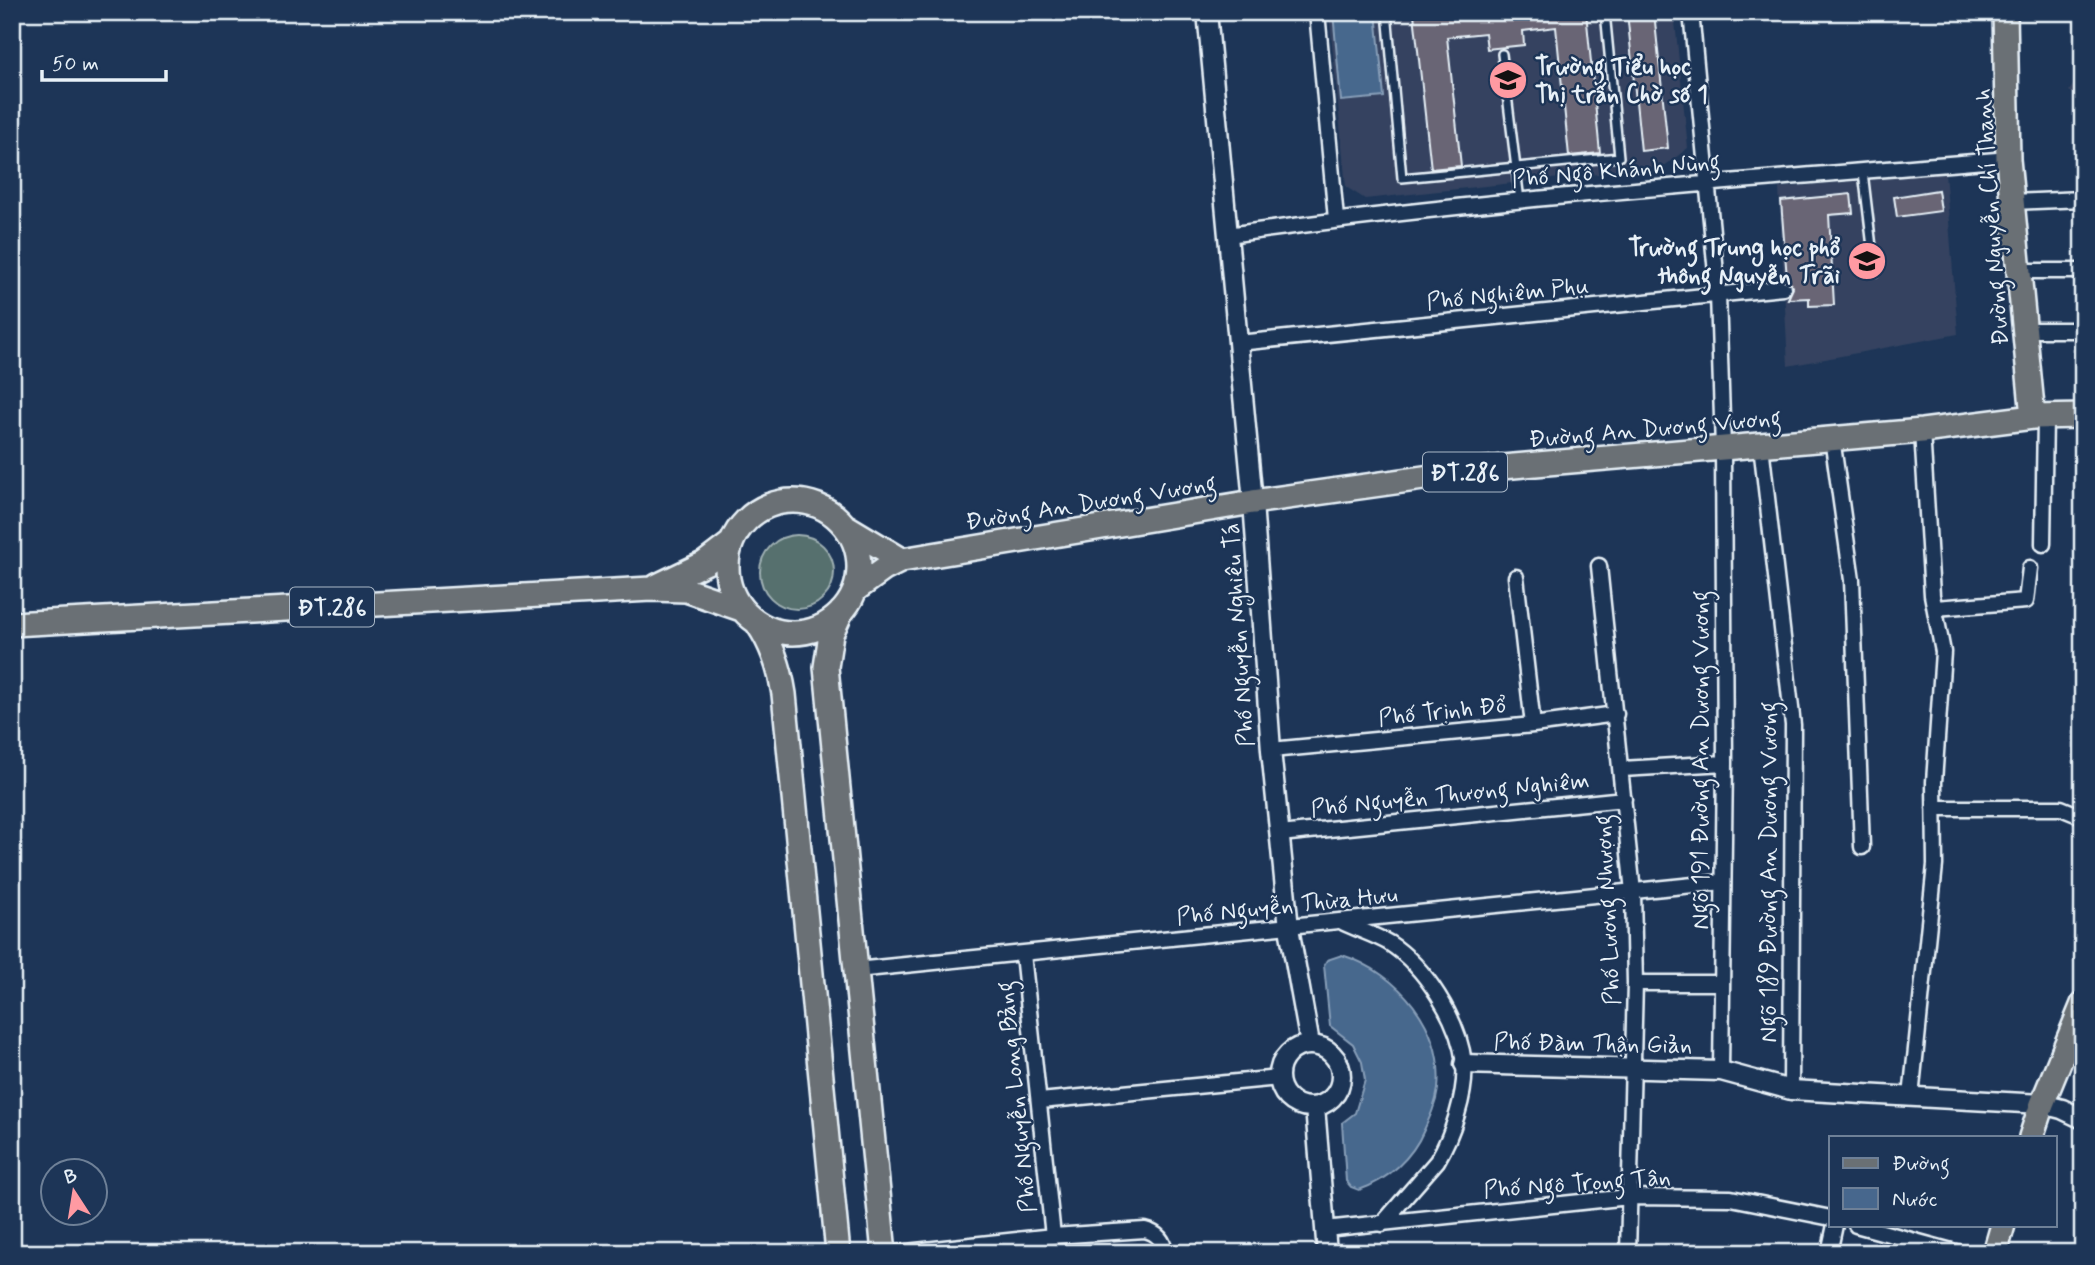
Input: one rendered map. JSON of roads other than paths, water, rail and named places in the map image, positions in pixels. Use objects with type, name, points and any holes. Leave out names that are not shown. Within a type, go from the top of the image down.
[{"type":"main road","name":"Đường Nguyễn Chí Thanh","points":[[2005,12],[2008,159],[2025,330],[2039,417]]},
{"type":"main road","name":"Đường An Dương Vương","points":[[855,590],[902,559],[1254,502],[1502,467],[1922,431],[2039,417],[2083,416]]},
{"type":"main road","name":"ĐT.286","points":[[651,589],[705,563],[730,544],[742,524],[760,509],[782,501],[816,505],[881,549],[902,559]]},
{"type":"main road","name":"ĐT.286","points":[[12,624],[651,589],[686,590],[750,617],[775,631],[792,634],[825,625],[841,612],[855,590],[859,573],[858,556],[853,539],[844,524]]},
{"type":"main road","points":[[730,544],[726,566],[730,589],[767,638],[778,662],[784,694],[838,1253]]},
{"type":"main road","points":[[841,612],[831,634],[826,667],[884,1253]]},
{"type":"main road","points":[[2031,1136],[2083,1004]]},
{"type":"main road","points":[[1995,1253],[2003,1226]]},
{"type":"street","name":"Phố Nguyễn Nghiêu Tá","points":[[1207,12],[1254,502],[1271,750],[1289,928],[1310,1044]]},
{"type":"street","points":[[1317,12],[1336,219]]},
{"type":"street","name":"Ngõ 191 Đường An Dương Vương","points":[[1691,12],[1718,294],[1723,449],[1725,763],[1721,1071]]},
{"type":"street","name":"Phố Ngô Khánh Nùng","points":[[1228,235],[1336,219],[2008,159]]},
{"type":"street","points":[[2012,202],[2083,199]]},
{"type":"street","points":[[2019,271],[2083,271]]},
{"type":"street","name":"Phố Nghiêm Phụ","points":[[1238,343],[1783,288]]},
{"type":"street","points":[[2025,330],[2083,330]]},
{"type":"street","points":[[2039,417],[2043,544]]},
{"type":"street","points":[[1911,1097],[1935,865],[1934,782],[1943,652],[1932,595],[1922,431]]},
{"type":"street","points":[[1832,438],[1852,580],[1862,847]]},
{"type":"street","name":"Ngõ 189 Đường An Dương Vương","points":[[1761,445],[1793,725],[1791,1090]]},
{"type":"street","name":"Phố Lương Nhượng","points":[[1599,566],[1633,892],[1635,982],[1628,1253]]},
{"type":"street","points":[[1935,608],[2026,601],[2030,568]]},
{"type":"street","points":[[1516,577],[1533,725]]},
{"type":"street","name":"Phố Trịnh Đổ","points":[[1271,750],[1533,725],[1616,714]]},
{"type":"street","points":[[1622,768],[1725,763]]},
{"type":"street","name":"Phố Nguyễn Thượng Nghiêm","points":[[1280,834],[1624,799]]},
{"type":"street","points":[[1934,808],[2061,808],[2083,817]]},
{"type":"street","name":"Phố Nguyễn Thừa Hưu","points":[[856,970],[1723,882]]},
{"type":"street","points":[[1342,922],[1388,943],[1420,970],[1441,1000],[1451,1021],[1464,1064],[1456,1120],[1443,1150],[1437,1161],[1382,1224]]},
{"type":"street","name":"Phố Nguyễn Long Bảng","points":[[1023,954],[1053,1236]]},
{"type":"street","points":[[1635,982],[1722,983]]},
{"type":"street","points":[[1310,1044],[1328,1049],[1340,1064],[1342,1073],[1338,1091],[1324,1104],[1315,1107],[1298,1105],[1290,1100],[1280,1086],[1279,1078],[1282,1062],[1287,1055],[1293,1049],[1310,1044]]},
{"type":"street","name":"Phố Đàm Thận Giản","points":[[1464,1064],[1721,1071],[1791,1090],[2042,1104],[2062,1109],[2083,1119]]},
{"type":"street","points":[[1040,1101],[1279,1078]]},
{"type":"street","points":[[1315,1107],[1326,1253]]},
{"type":"street","name":"Phố Ngô Trọng Tân","points":[[1325,1229],[1629,1197],[1731,1198],[1829,1218]]},
{"type":"street","points":[[1829,1253],[1835,1226]]},
{"type":"street","points":[[1860,1226],[1959,1253]]},
{"type":"street","points":[[897,1253],[1053,1236],[1146,1230],[1159,1237],[1165,1253]]},
{"type":"lane","points":[[1387,12],[1402,178],[1619,157],[1605,12]]},
{"type":"lane","points":[[1502,54],[1520,202]]},
{"type":"lane","points":[[1863,171],[1875,272]]},
{"type":"water","points":[[1333,12],[1376,12],[1384,97],[1341,101]]},
{"type":"water","points":[[1342,955],[1363,963],[1382,975],[1414,1006],[1434,1045],[1438,1066],[1438,1089],[1434,1105],[1413,1150],[1389,1174],[1359,1190],[1346,1181],[1342,1123],[1355,1113],[1365,1080],[1362,1062],[1353,1044],[1330,1026],[1324,965],[1327,960]]},
{"type":"place","name":"Trường Tiểu học Thị trấn Chờ số 1","points":[[1508,80]]},
{"type":"place","name":"Trường Trung học phổ thông Nguyễn Trãi","points":[[1867,261]]}]
